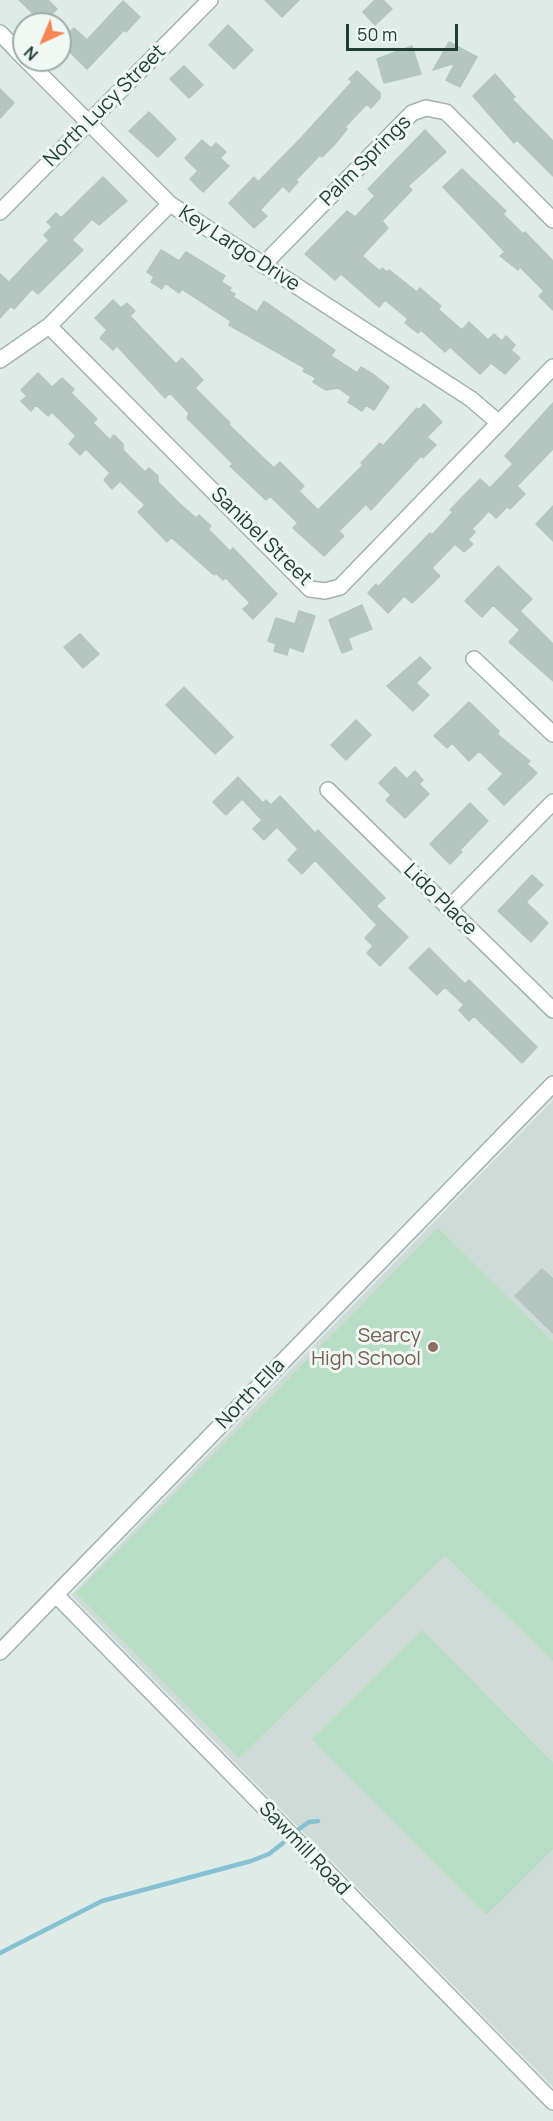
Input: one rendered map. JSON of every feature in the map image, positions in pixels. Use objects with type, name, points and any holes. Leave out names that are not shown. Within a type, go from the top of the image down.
[{"type":"street","name":"North Lucy Street","points":[[0,212],[210,0]]},
{"type":"street","points":[[0,33],[12,45]]},
{"type":"street","points":[[38,72],[170,204]]},
{"type":"street","name":"Palm Springs","points":[[263,265],[412,113],[426,108],[446,112],[553,220]]},
{"type":"street","name":"Key Largo Drive","points":[[0,360],[49,326],[170,204],[471,399],[499,423]]},
{"type":"street","name":"Sanibel Street","points":[[49,326],[310,588],[325,591],[340,586],[553,367]]},
{"type":"street","points":[[474,659],[553,734]]},
{"type":"street","name":"Lido Place","points":[[328,790],[553,1010]]},
{"type":"street","points":[[449,908],[553,802]]},
{"type":"street","name":"North Ella","points":[[0,1652],[553,1084]]},
{"type":"street","name":"Sawmill Road","points":[[56,1595],[553,2102]]},
{"type":"shaded area","name":"Searcy High School","points":[[553,1100],[553,2087],[71,1595]]},
{"type":"green space","points":[[438,1228],[553,1342],[553,1661],[445,1555],[239,1758],[76,1593]]},
{"type":"green space","points":[[422,1630],[553,1763],[553,1849],[486,1915],[312,1739]]},
{"type":"building","points":[[19,0],[48,0],[57,9],[54,12],[32,12]]},
{"type":"building","points":[[265,0],[299,0],[282,17]]},
{"type":"building","points":[[375,0],[383,0],[392,9],[375,25],[363,12]]},
{"type":"building","points":[[123,1],[140,17],[126,32],[124,30],[87,69],[72,54],[72,30],[74,28],[87,40]]},
{"type":"building","points":[[228,25],[253,50],[234,69],[209,45]]},
{"type":"building","points":[[449,42],[477,57],[460,87],[446,80],[455,63],[433,70]]},
{"type":"building","points":[[412,46],[421,74],[384,83],[377,59]]},
{"type":"building","points":[[184,66],[203,85],[189,98],[170,79]]},
{"type":"building","points":[[357,71],[380,93],[380,98],[371,108],[367,104],[345,127],[347,129],[334,145],[322,157],[320,155],[296,180],[298,182],[289,192],[283,186],[260,210],[267,216],[254,228],[229,203],[254,177],[258,182],[302,137],[352,82],[349,79]]},
{"type":"building","points":[[495,74],[515,97],[512,99],[553,141],[553,176],[517,140],[514,143],[473,96]]},
{"type":"building","points":[[0,89],[14,103],[0,118]]},
{"type":"building","points":[[149,112],[176,139],[158,157],[129,131]]},
{"type":"building","points":[[425,130],[446,152],[408,186],[412,190],[382,221],[388,228],[362,256],[380,271],[382,268],[387,272],[389,270],[417,292],[420,288],[441,306],[438,309],[462,330],[469,322],[488,340],[494,334],[502,341],[506,336],[515,345],[511,350],[520,358],[505,374],[491,363],[480,374],[450,347],[445,352],[421,330],[418,333],[405,323],[408,319],[385,300],[379,307],[341,274],[335,280],[305,254],[347,211],[355,217],[375,196],[368,189]]},
{"type":"building","points":[[202,140],[211,148],[216,143],[226,152],[220,158],[229,166],[203,192],[190,179],[198,171],[185,158]]},
{"type":"building","points":[[462,169],[506,211],[503,214],[523,234],[525,232],[553,261],[553,310],[539,296],[544,291],[520,267],[518,270],[500,256],[505,252],[443,187]]},
{"type":"building","points":[[103,177],[127,201],[99,225],[92,219],[72,240],[83,250],[38,294],[32,289],[14,309],[11,306],[0,318],[0,274],[9,282],[49,240],[44,235],[52,227],[47,222],[56,213],[61,218]]},
{"type":"building","points":[[161,250],[179,261],[186,252],[225,276],[221,282],[231,288],[229,291],[235,294],[233,297],[257,312],[264,301],[335,350],[331,356],[357,373],[361,367],[374,375],[389,387],[374,410],[366,405],[362,411],[348,402],[351,397],[338,388],[326,390],[313,382],[316,378],[303,371],[305,368],[229,325],[231,321],[182,289],[179,293],[165,283],[162,289],[151,282],[154,277],[147,272]]},
{"type":"building","points":[[113,300],[121,308],[127,303],[135,311],[130,316],[176,364],[182,358],[203,380],[195,388],[230,423],[229,425],[274,468],[280,462],[304,486],[299,491],[318,510],[363,465],[361,463],[380,443],[383,446],[417,408],[419,410],[424,404],[442,422],[427,437],[436,445],[423,458],[421,456],[371,510],[366,504],[339,531],[344,536],[324,556],[293,528],[298,523],[270,496],[266,500],[230,466],[233,464],[187,418],[189,413],[170,393],[165,398],[117,346],[113,350],[100,338],[107,330],[95,318]]},
{"type":"building","points":[[38,373],[52,387],[62,378],[74,389],[71,393],[97,419],[93,423],[110,440],[114,435],[123,444],[123,450],[145,472],[149,468],[158,476],[158,482],[180,504],[196,518],[199,515],[211,526],[208,529],[230,551],[233,548],[277,594],[253,619],[243,609],[250,603],[226,578],[223,580],[216,573],[214,575],[171,537],[167,542],[138,512],[145,505],[120,481],[112,489],[104,480],[110,473],[86,449],[80,455],[69,444],[76,436],[52,412],[48,416],[36,405],[31,411],[21,401],[27,396],[21,390]]},
{"type":"building","points":[[553,403],[553,449],[517,486],[525,494],[510,509],[507,507],[496,518],[489,511],[472,529],[475,532],[468,540],[473,544],[464,552],[455,544],[432,568],[440,576],[412,603],[404,596],[388,613],[368,593],[376,584],[378,587],[430,533],[432,535],[453,512],[450,510],[480,479],[490,488],[513,464],[505,456]]},
{"type":"building","points":[[553,506],[553,541],[536,524]]},
{"type":"building","points":[[498,566],[532,599],[520,611],[553,644],[553,681],[509,642],[520,630],[493,605],[482,617],[465,601]]},
{"type":"building","points":[[362,605],[372,629],[348,638],[352,649],[342,653],[329,620]]},
{"type":"building","points":[[299,611],[315,616],[303,652],[289,647],[287,655],[274,651],[276,644],[268,641],[276,618],[295,624]]},
{"type":"building","points":[[80,634],[99,654],[83,668],[64,647]]},
{"type":"building","points":[[420,657],[431,668],[416,683],[429,695],[413,711],[387,686]]},
{"type":"building","points":[[184,687],[233,737],[215,754],[166,705]]},
{"type":"building","points":[[469,702],[499,731],[497,734],[530,761],[527,764],[537,773],[504,805],[488,789],[503,774],[479,751],[469,761],[452,743],[447,748],[434,736]]},
{"type":"building","points":[[356,720],[371,735],[346,760],[331,745]]},
{"type":"building","points":[[395,767],[407,779],[415,771],[423,780],[419,784],[429,794],[405,818],[386,800],[391,795],[379,783]]},
{"type":"building","points":[[238,777],[263,803],[266,800],[271,805],[280,796],[315,833],[318,830],[385,898],[376,906],[408,937],[380,966],[367,953],[373,946],[365,938],[377,925],[315,860],[302,874],[288,860],[298,849],[277,827],[264,840],[253,829],[262,820],[242,799],[226,815],[213,802]]},
{"type":"building","points":[[470,803],[488,821],[450,864],[430,844]]},
{"type":"building","points":[[532,875],[543,885],[526,902],[548,923],[531,942],[498,911]]},
{"type":"building","points":[[429,948],[465,984],[469,980],[537,1047],[522,1063],[474,1016],[469,1021],[459,1010],[464,1005],[445,987],[437,995],[409,968]]},
{"type":"building","points":[[542,1269],[553,1279],[553,1333],[515,1296]]},
{"type":"waterway","points":[[299,1829],[309,1822],[318,1821]]},
{"type":"waterway","points":[[0,1953],[102,1901],[251,1861],[269,1854],[283,1843]]},
{"type":"place","name":"Searcy High School","points":[[433,1347]]}]
